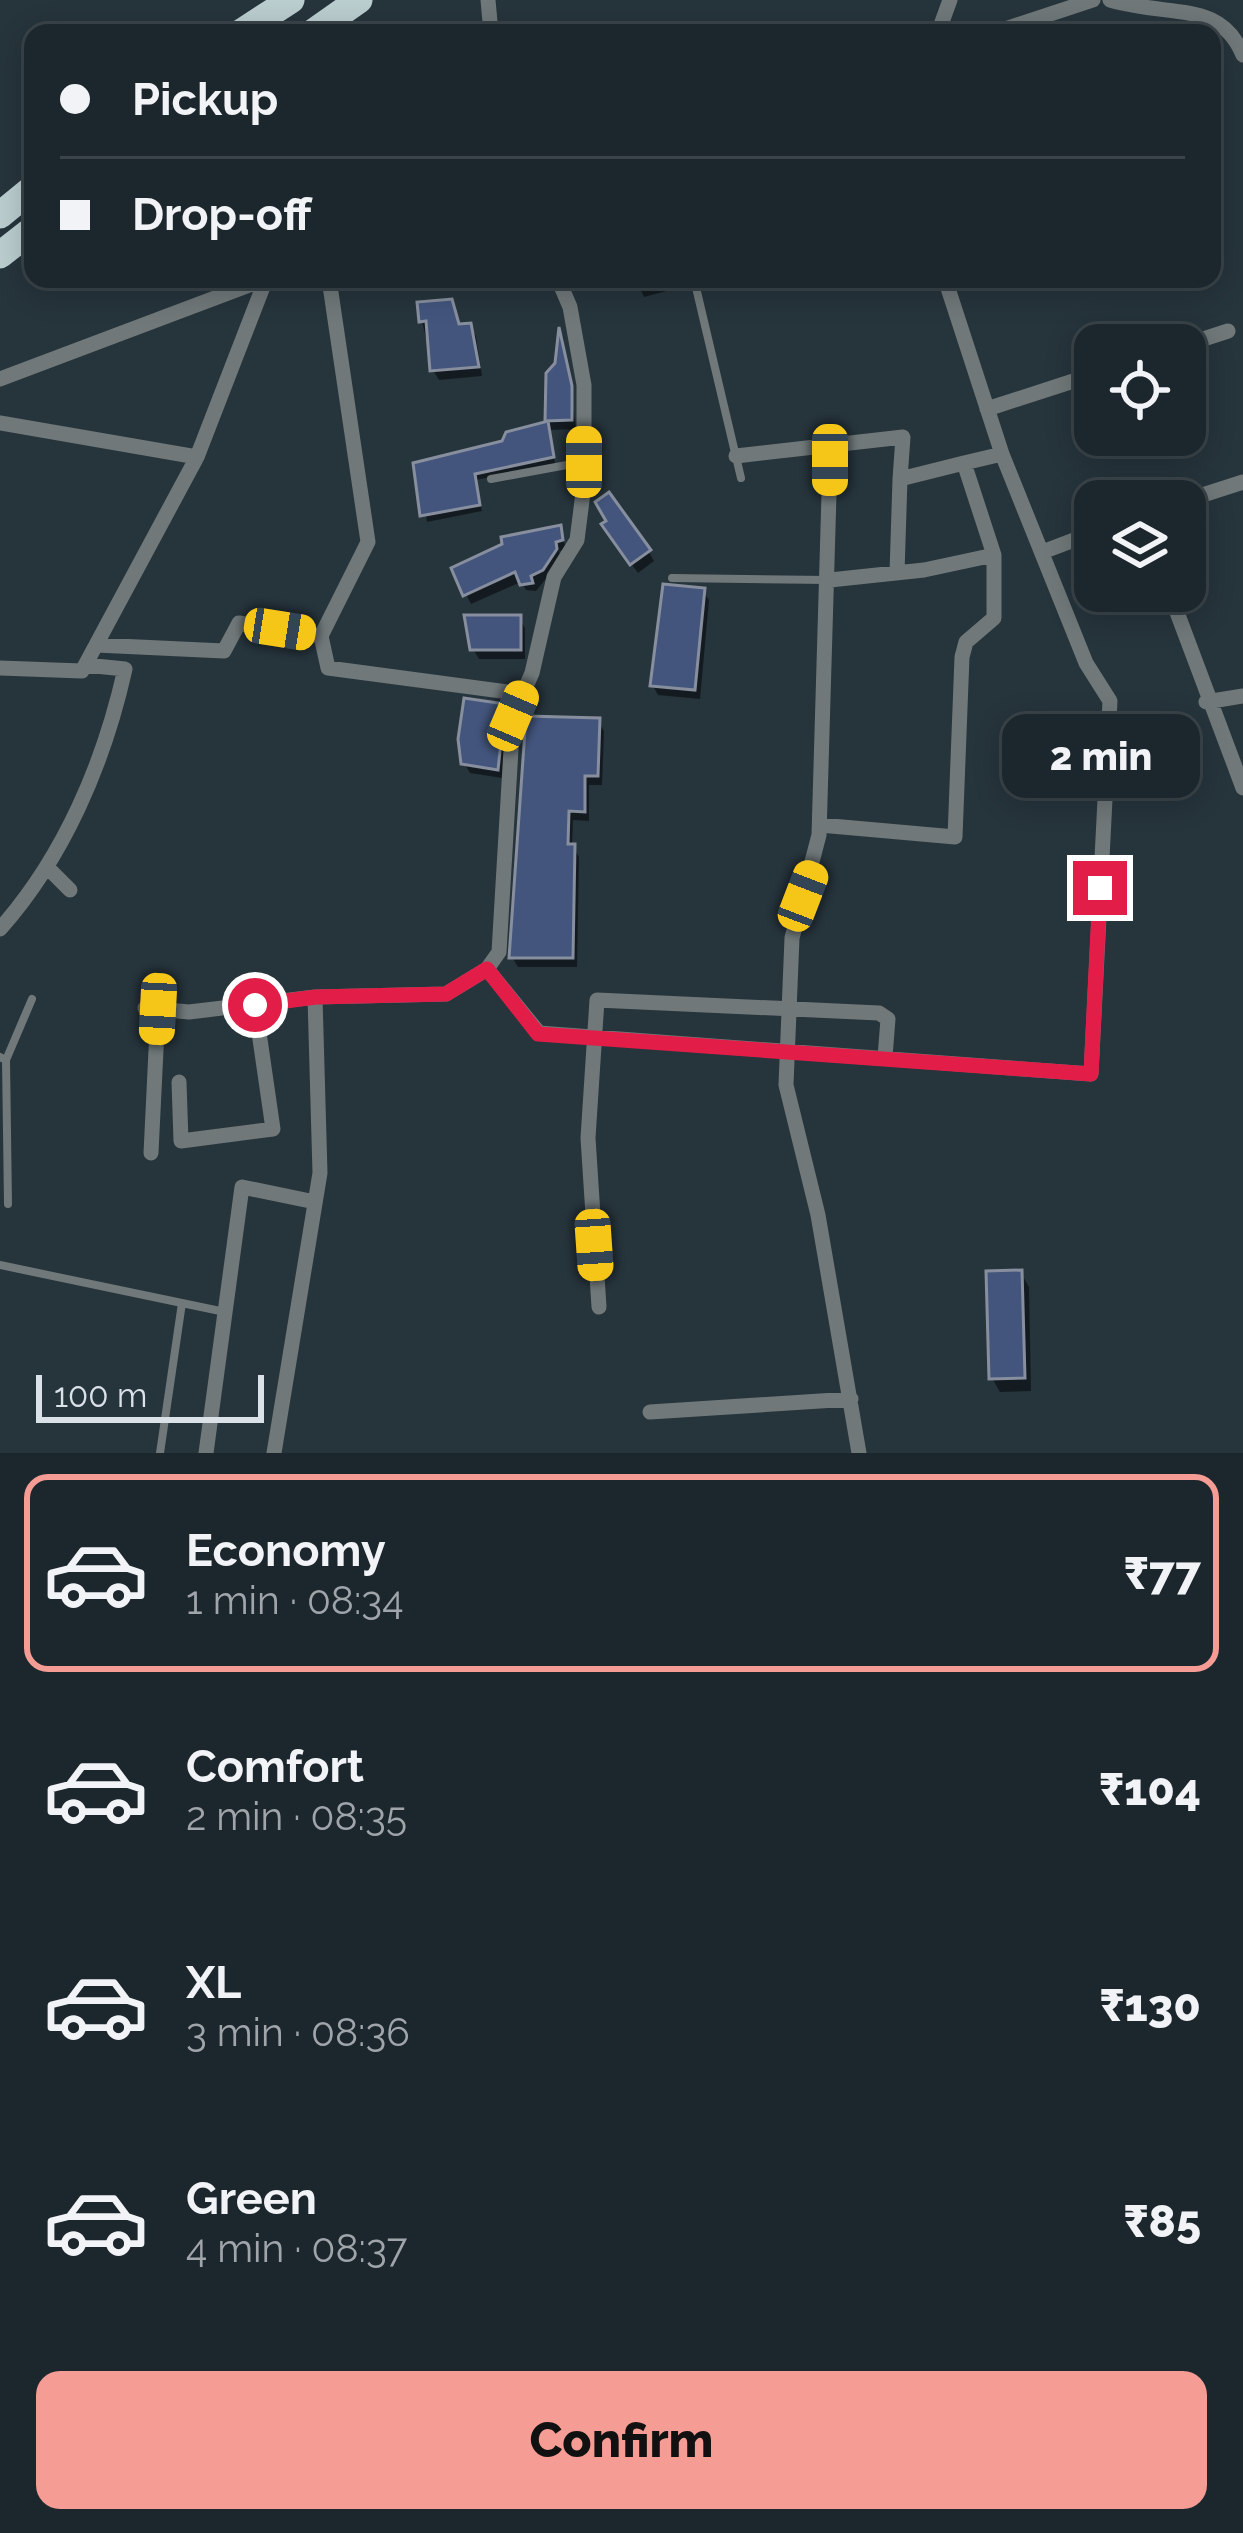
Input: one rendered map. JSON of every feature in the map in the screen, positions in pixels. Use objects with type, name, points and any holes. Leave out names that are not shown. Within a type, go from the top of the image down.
[{"type":"highway","points":[[254,24],[291,0]]},
{"type":"highway","points":[[325,24],[359,0]]},
{"type":"highway","points":[[0,215],[24,195]]},
{"type":"highway","points":[[0,255],[24,237]]},
{"type":"street","points":[[1020,24],[1093,0]]},
{"type":"street","points":[[1110,0],[1134,7],[1216,10],[1238,28],[1243,55]]},
{"type":"street","points":[[0,379],[241,288]]},
{"type":"street","points":[[0,668],[82,671],[197,457],[262,288]]},
{"type":"street","points":[[330,288],[368,542],[321,636],[328,668],[523,694]]},
{"type":"street","points":[[151,1153],[152,1008],[189,1012],[316,997],[446,994],[487,969],[499,952],[513,716],[523,694],[544,605],[577,540],[584,385],[570,307],[562,288]]},
{"type":"street","points":[[487,969],[538,1034],[594,1042],[787,1050],[1091,1074],[1110,701],[1086,663],[1045,551],[1002,454],[949,288]]},
{"type":"street","points":[[1206,338],[1228,331]]},
{"type":"street","points":[[987,409],[1074,381]]},
{"type":"street","points":[[0,423],[197,457]]},
{"type":"street","points":[[736,456],[903,437],[897,573]]},
{"type":"street","points":[[900,479],[1002,454]]},
{"type":"street","points":[[830,460],[820,825],[814,867],[792,938],[786,1085],[818,1215],[860,1453]]},
{"type":"street","points":[[820,825],[955,838],[962,657],[966,642],[994,618],[994,555],[964,463]]},
{"type":"street","points":[[1206,494],[1243,482]]},
{"type":"street","points":[[1045,551],[1074,540]]},
{"type":"street","points":[[830,580],[994,555]]},
{"type":"street","points":[[1175,612],[1206,702],[1243,788]]},
{"type":"street","points":[[96,645],[224,651],[239,622],[321,636]]},
{"type":"street","points":[[0,929],[50,870],[114,720],[125,669],[86,664]]},
{"type":"street","points":[[1206,702],[1243,696]]},
{"type":"street","points":[[50,870],[70,890]]},
{"type":"street","points":[[274,1453],[320,1173],[316,997]]},
{"type":"street","points":[[598,1307],[588,1138],[597,1000],[879,1013],[888,1019],[885,1057]]},
{"type":"street","points":[[179,1082],[181,1141],[273,1129],[255,1005]]},
{"type":"street","points":[[206,1453],[242,1187],[315,1202]]},
{"type":"street","points":[[650,1412],[851,1399]]},
{"type":"lane","points":[[696,288],[741,478]]},
{"type":"lane","points":[[491,478],[584,462]]},
{"type":"lane","points":[[672,578],[830,580]]},
{"type":"lane","points":[[8,1204],[3,1058],[32,999]]},
{"type":"lane","points":[[0,1265],[225,1312]]},
{"type":"lane","points":[[160,1453],[182,1304]]},
{"type":"building","points":[[452,299],[459,324],[471,323],[479,367],[430,371],[426,321],[419,322],[417,302]]},
{"type":"building","points":[[559,327],[572,386],[572,420],[545,421],[546,373],[555,363]]},
{"type":"building","points":[[548,421],[554,457],[475,474],[480,505],[420,516],[413,463],[502,441],[506,432]]},
{"type":"building","points":[[609,492],[651,550],[630,565],[601,524],[606,521],[595,502]]},
{"type":"building","points":[[561,525],[563,540],[556,542],[557,549],[543,570],[531,576],[533,583],[520,585],[515,572],[463,596],[451,568],[502,544],[501,537]]},
{"type":"building","points":[[663,584],[705,588],[695,690],[650,686]]},
{"type":"building","points":[[464,615],[521,615],[521,650],[470,650]]},
{"type":"building","points":[[464,698],[505,704],[498,770],[461,764],[458,739]]},
{"type":"building","points":[[526,716],[600,718],[598,776],[585,776],[585,812],[569,811],[568,844],[575,844],[573,958],[509,958]]},
{"type":"building","points":[[1022,1270],[1025,1378],[989,1379],[986,1271]]},
{"type":"route","points":[[255,1005],[316,997],[446,994],[487,969],[524,1022],[538,1034],[594,1042],[787,1050],[1091,1074],[1100,888]]}]
